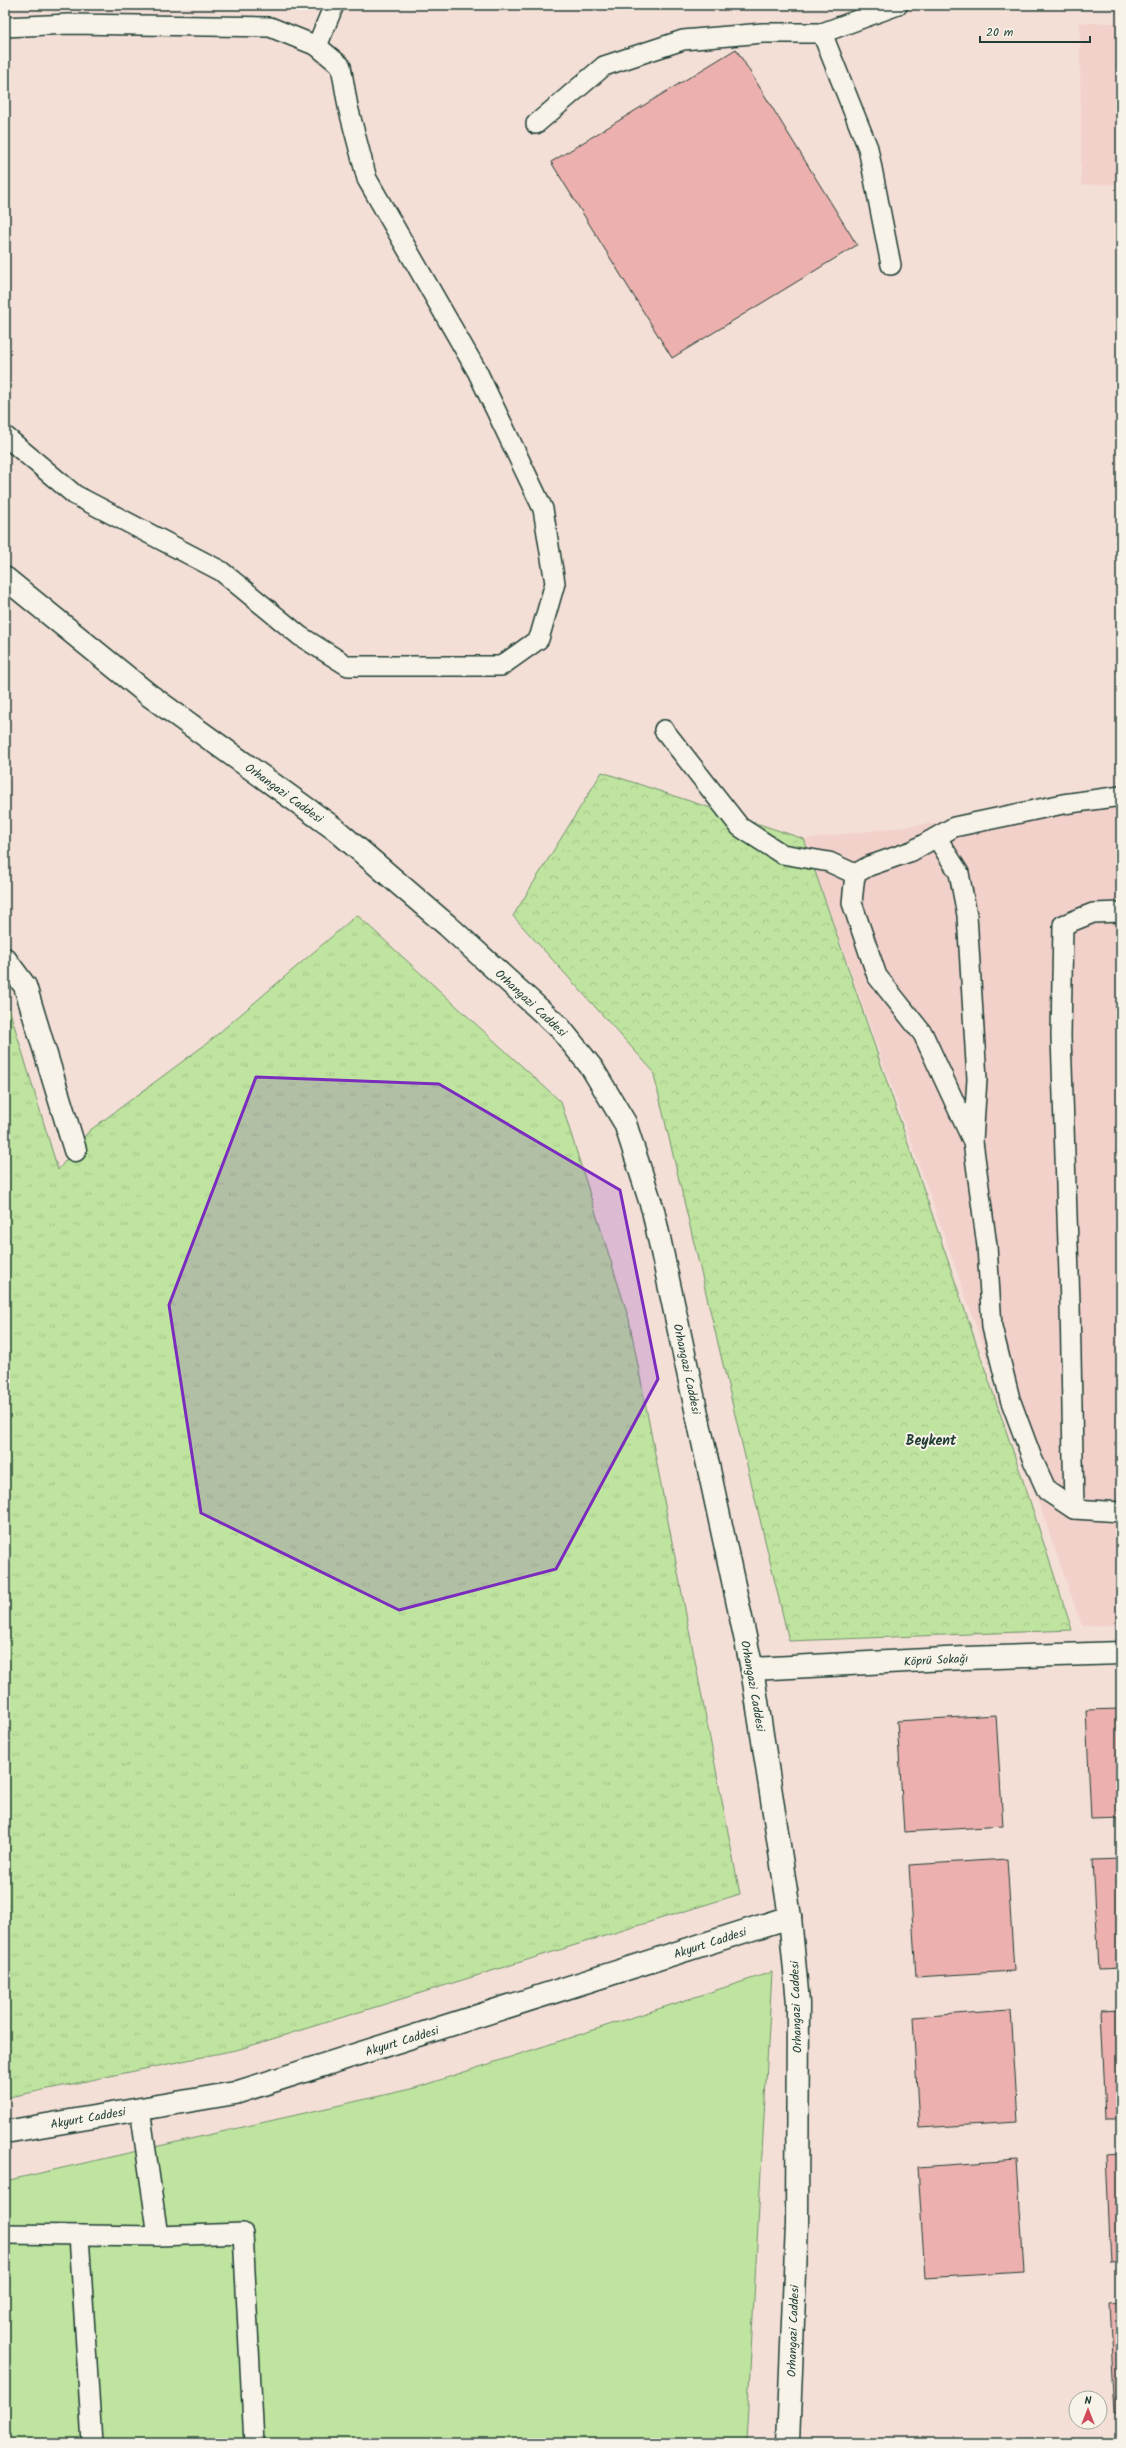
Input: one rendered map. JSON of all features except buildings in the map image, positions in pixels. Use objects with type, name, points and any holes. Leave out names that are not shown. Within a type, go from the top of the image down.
[{"type":"street","name":"Orhangazi Caddesi","points":[[5,578],[149,695],[335,829],[448,926],[560,1028],[592,1068],[625,1123],[653,1210],[752,1669],[790,1917],[798,2003],[797,2224],[788,2443]]},
{"type":"street","points":[[5,959],[25,986],[75,1150]]},
{"type":"street","name":"Köprü Sokağı","points":[[752,1669],[965,1658],[1121,1653]]},
{"type":"street","name":"Akyurt Caddesi","points":[[5,2132],[235,2093],[790,1917]]},
{"type":"lane","points":[[317,46],[334,5]]},
{"type":"lane","points":[[536,124],[604,66],[683,40],[763,33],[822,33],[898,5]]},
{"type":"lane","points":[[5,27],[69,24],[270,27],[317,46],[341,66],[348,107],[367,179],[477,371],[543,509],[555,583],[539,639],[501,666],[348,666],[300,636],[221,571],[75,495],[5,436]]},
{"type":"lane","points":[[822,33],[868,148],[891,266]]},
{"type":"lane","points":[[664,730],[740,827],[782,854],[829,862],[855,874]]},
{"type":"lane","points":[[855,874],[869,866],[912,851],[954,827],[1063,804],[1121,796]]},
{"type":"lane","points":[[937,838],[959,872],[967,915],[977,1079],[973,1142],[987,1246],[992,1327],[1010,1399],[1047,1491],[1074,1509],[1121,1512]]},
{"type":"lane","points":[[855,874],[852,903],[877,976],[923,1034],[973,1142]]},
{"type":"lane","points":[[1074,1509],[1070,1304],[1061,1036],[1063,925],[1093,913],[1121,912]]},
{"type":"lane","points":[[140,2109],[158,2236]]},
{"type":"lane","points":[[5,2234],[158,2236],[243,2233],[254,2443]]},
{"type":"lane","points":[[79,2235],[92,2443]]},
{"type":"highlighted area","points":[[256,1077],[439,1084],[620,1190],[658,1379],[556,1569],[399,1610],[201,1513],[169,1305]]},
{"type":"shaded area","points":[[1080,23],[1121,23],[1121,184],[1081,185]]},
{"type":"shaded area","points":[[1121,800],[1121,1625],[1082,1626],[804,839]]},
{"type":"green space","points":[[602,772],[804,839],[1029,1498],[1072,1630],[789,1641],[653,1071],[513,916]]},
{"type":"green space","points":[[357,915],[561,1102],[629,1319],[740,1894],[240,2049],[5,2098],[5,995],[58,1170],[89,1131],[206,1044]]},
{"type":"green space","points":[[772,1972],[746,2443],[5,2443],[5,2181],[415,2088]]},
{"type":"district","name":"Beykent","points":[[931,1440]]}]
